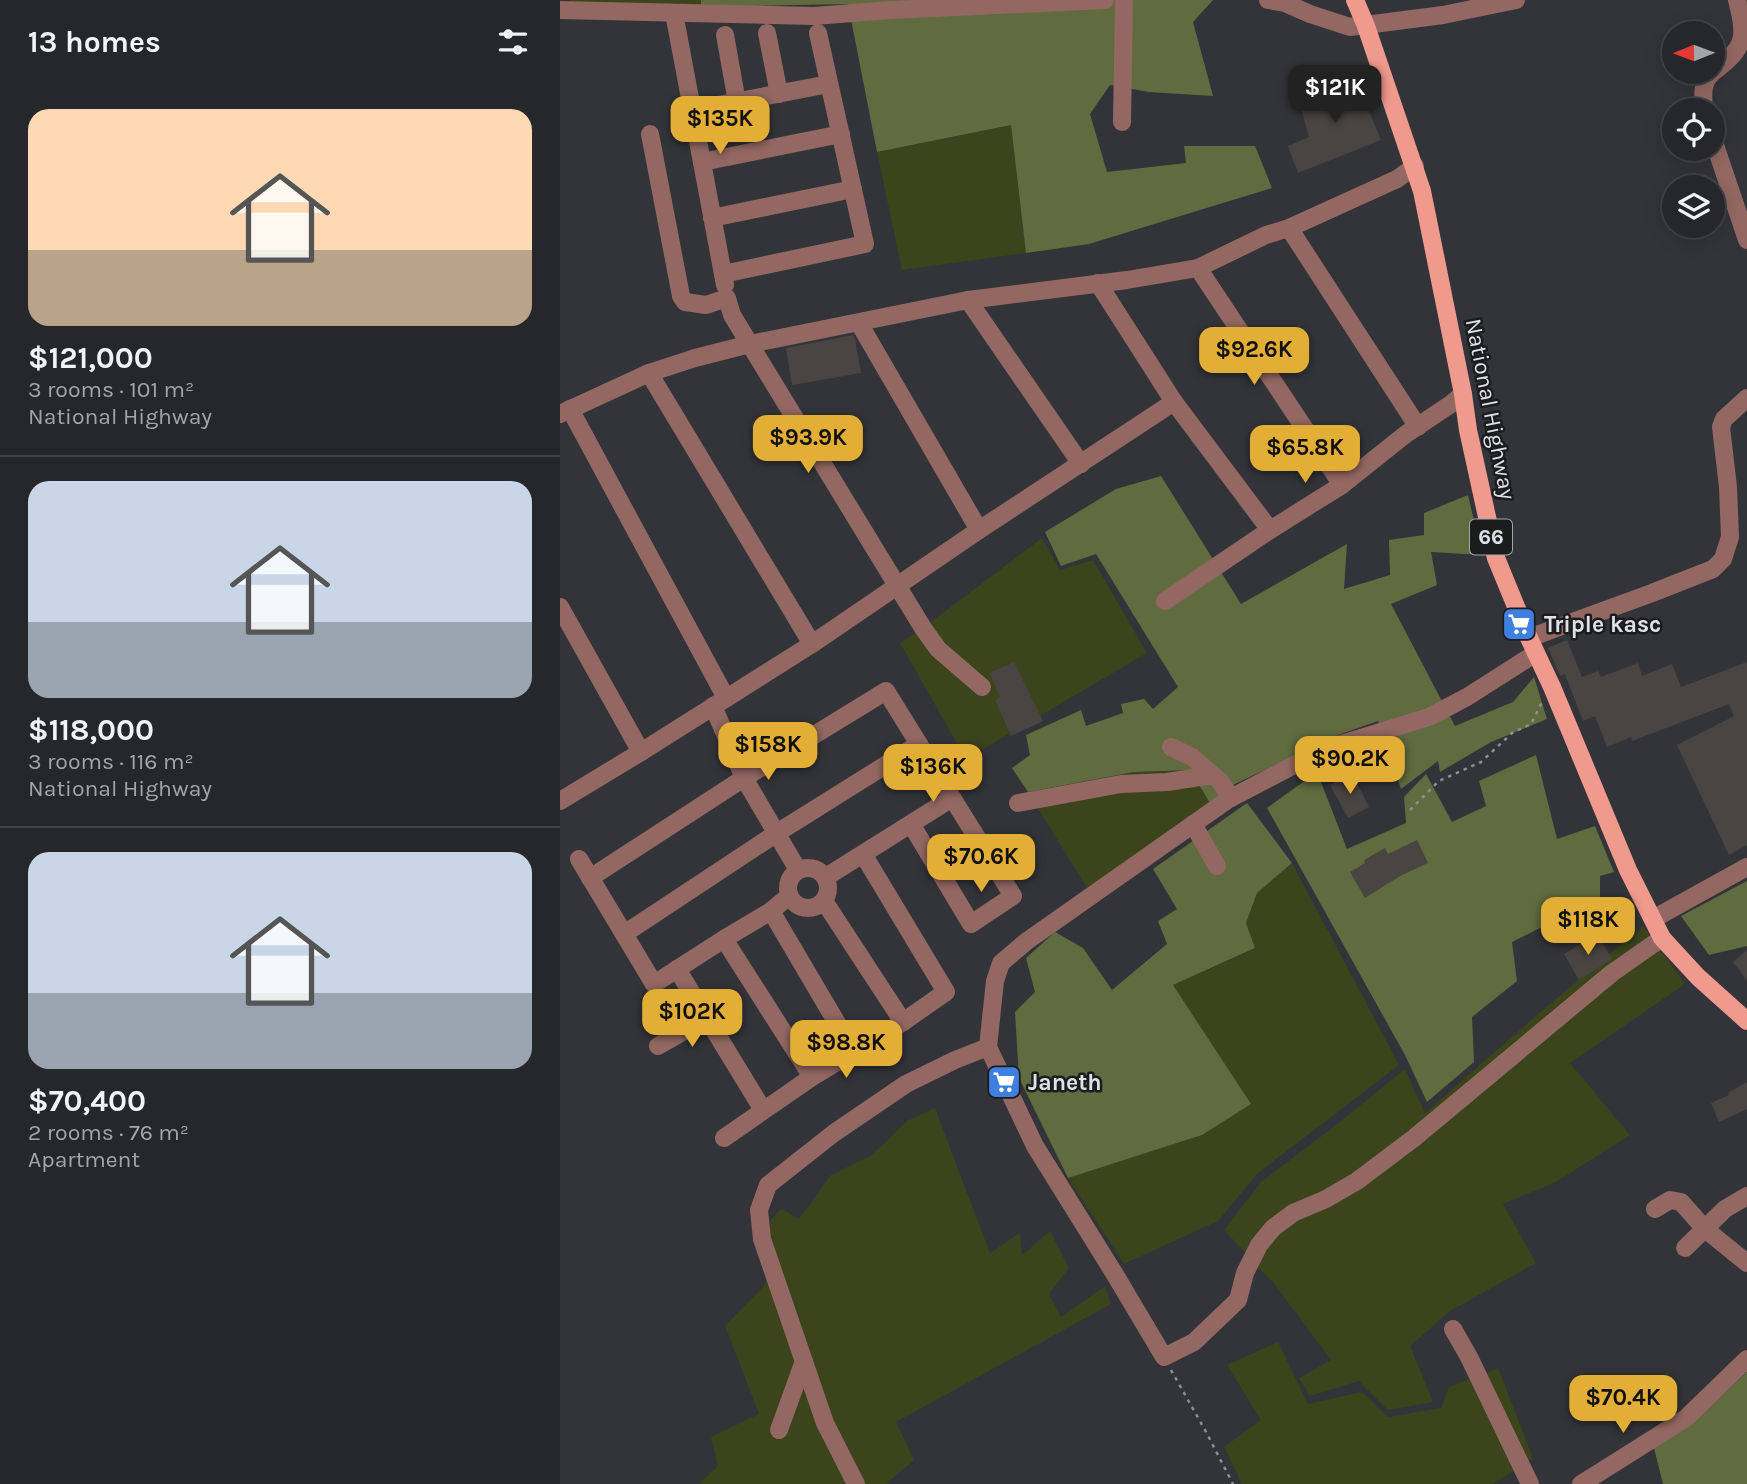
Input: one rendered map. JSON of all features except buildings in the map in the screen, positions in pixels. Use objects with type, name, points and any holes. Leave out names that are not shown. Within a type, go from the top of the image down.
[{"type":"main road","name":"National Highway","points":[[1355,0],[1423,191],[1468,430],[1496,558],[1628,870],[1662,938],[1698,977],[1747,1021]]},
{"type":"street","points":[[560,10],[674,13],[1105,0]]},
{"type":"street","points":[[1122,122],[1124,0]]},
{"type":"street","points":[[1268,0],[1285,3],[1310,15],[1350,27],[1443,15],[1516,0]]},
{"type":"street","points":[[1726,62],[1734,56],[1742,41],[1743,21],[1737,0]]},
{"type":"street","points":[[674,13],[732,315],[923,628],[938,649],[982,688]]},
{"type":"street","points":[[766,33],[779,94]]},
{"type":"street","points":[[723,274],[865,244],[818,33]]},
{"type":"street","points":[[725,35],[737,102]]},
{"type":"street","points":[[692,110],[829,84]]},
{"type":"street","points":[[650,134],[681,296],[685,302],[706,304],[727,298]]},
{"type":"street","points":[[702,162],[841,134]]},
{"type":"street","points":[[1720,161],[1747,240]]},
{"type":"street","points":[[798,870],[744,778],[720,702],[565,411],[649,373],[750,344],[968,300],[1198,268],[1266,235],[1289,228],[1397,179],[1415,166]]},
{"type":"street","points":[[712,218],[853,189]]},
{"type":"street","points":[[1289,228],[1418,427]]},
{"type":"street","points":[[1198,268],[1342,485]]},
{"type":"street","points":[[1098,283],[1174,401],[1270,530]]},
{"type":"street","points":[[968,300],[1081,464]]},
{"type":"street","points":[[859,323],[979,530]]},
{"type":"street","points":[[649,373],[811,644]]},
{"type":"street","points":[[1165,601],[1342,485],[1406,434],[1463,394]]},
{"type":"street","points":[[1662,938],[1612,973],[1367,1174],[1326,1199],[1293,1213],[1273,1228],[1259,1245],[1245,1273],[1238,1300],[1194,1342],[1164,1357],[1035,1146],[988,1047],[995,981],[1001,963],[1027,941],[1231,798],[1341,744],[1429,717],[1467,697],[1532,645],[1713,569],[1723,559],[1730,537],[1721,427],[1724,419],[1747,398]]},
{"type":"street","points":[[560,800],[642,752],[811,644],[1174,401]]},
{"type":"street","points":[[560,607],[642,752]]},
{"type":"street","points":[[590,878],[744,778],[886,691],[1013,896],[971,924],[911,824]]},
{"type":"street","points":[[624,933],[919,744]]},
{"type":"street","points":[[1171,747],[1192,757],[1220,780],[1231,798]]},
{"type":"street","points":[[1018,803],[1121,785],[1213,775]]},
{"type":"street","points":[[826,877],[952,799]]},
{"type":"street","points":[[1193,824],[1217,866]]},
{"type":"street","points":[[724,1138],[946,992],[863,854]]},
{"type":"street","points":[[579,859],[654,984],[771,911],[789,896]]},
{"type":"street","points":[[1653,919],[1747,867]]},
{"type":"street","points":[[813,868],[826,877],[829,890],[824,901],[815,907],[803,908],[789,896],[789,881],[798,870],[813,868]]},
{"type":"street","points":[[824,901],[902,1022]]},
{"type":"street","points":[[771,911],[854,1052]]},
{"type":"street","points":[[724,939],[813,1077]]},
{"type":"street","points":[[677,969],[764,1110]]},
{"type":"street","points":[[658,1046],[707,1018]]},
{"type":"street","points":[[856,1484],[825,1423],[762,1239],[759,1210],[768,1185],[834,1133],[906,1084],[988,1047]]},
{"type":"street","points":[[1685,1248],[1725,1209],[1747,1196]]},
{"type":"street","points":[[1656,1209],[1670,1200],[1681,1202],[1705,1229],[1747,1263]]},
{"type":"street","points":[[1453,1329],[1530,1484]]},
{"type":"street","points":[[1581,1484],[1686,1418],[1747,1359]]},
{"type":"street","points":[[779,1430],[804,1361]]},
{"type":"path","points":[[1410,810],[1439,781],[1481,762],[1513,733],[1531,724],[1552,687]]},
{"type":"path","points":[[1164,1357],[1233,1484]]},
{"type":"green space","points":[[570,0],[701,0],[701,7],[571,3]]},
{"type":"green space","points":[[701,0],[1213,0],[1193,22],[1213,96],[1149,92],[1110,85],[1090,114],[1107,172],[1186,163],[1184,146],[1255,146],[1272,188],[1089,244],[1026,253],[1011,125],[877,152],[848,4],[701,7]]},
{"type":"green space","points":[[1011,125],[1026,253],[902,270],[877,152]]},
{"type":"green space","points":[[1161,476],[1241,604],[1347,544],[1344,589],[1390,575],[1389,540],[1424,535],[1424,513],[1468,495],[1482,555],[1431,552],[1437,585],[1391,604],[1455,726],[1513,702],[1534,677],[1547,719],[1491,742],[1440,772],[1438,761],[1401,789],[1378,721],[1341,734],[1235,784],[1210,803],[1190,770],[1134,772],[1028,792],[1012,768],[1030,755],[1026,735],[1081,710],[1086,726],[1123,713],[1121,704],[1144,699],[1153,709],[1178,687],[1096,554],[1061,566],[1045,532],[1116,489]]},
{"type":"green space","points":[[1042,538],[1060,570],[1093,560],[1147,653],[966,759],[900,643]]},
{"type":"green space","points":[[1536,755],[1557,839],[1595,826],[1614,872],[1600,876],[1600,898],[1512,942],[1517,981],[1472,1017],[1474,1062],[1427,1102],[1405,1055],[1267,808],[1317,772],[1347,849],[1406,823],[1404,797],[1426,774],[1452,822],[1486,806],[1479,781]]},
{"type":"green space","points":[[1190,770],[1210,803],[1087,888],[1028,792],[1134,772]]},
{"type":"green space","points":[[1247,803],[1292,863],[1257,893],[1246,923],[1255,948],[1173,985],[1251,1104],[1202,1135],[1068,1178],[1019,1078],[1015,1012],[1035,992],[1026,958],[1055,932],[1083,948],[1112,990],[1167,944],[1158,921],[1177,909],[1153,869]]},
{"type":"green space","points":[[1292,863],[1399,1065],[1258,1173],[1218,1221],[1124,1264],[1068,1178],[1202,1135],[1173,985],[1255,949],[1246,923],[1257,893]]},
{"type":"green space","points":[[1747,881],[1747,946],[1709,955],[1681,916]]},
{"type":"green space","points":[[1643,926],[1685,984],[1570,1063],[1630,1135],[1556,1182],[1503,1204],[1536,1263],[1450,1311],[1410,1346],[1433,1402],[1388,1410],[1359,1381],[1310,1396],[1299,1378],[1331,1360],[1275,1285],[1224,1230],[1261,1182],[1405,1069],[1425,1113]]},
{"type":"green space","points":[[935,1108],[990,1253],[1020,1233],[1022,1255],[1050,1231],[1069,1268],[1049,1294],[1061,1317],[1105,1286],[1111,1304],[896,1422],[914,1460],[886,1484],[699,1484],[718,1466],[711,1437],[759,1414],[725,1326],[765,1285],[770,1220],[782,1209],[799,1219],[831,1175],[872,1155],[907,1121]]},
{"type":"green space","points":[[1278,1342],[1308,1404],[1362,1392],[1388,1417],[1441,1408],[1449,1387],[1498,1368],[1533,1458],[1493,1484],[1242,1484],[1224,1447],[1261,1420],[1227,1365]]},
{"type":"green space","points":[[1747,1372],[1747,1484],[1663,1484],[1654,1448],[1698,1418]]},
{"type":"place","name":"Triple kasc","points":[[1519,624]]},
{"type":"place","name":"Janeth","points":[[1004,1082]]}]
